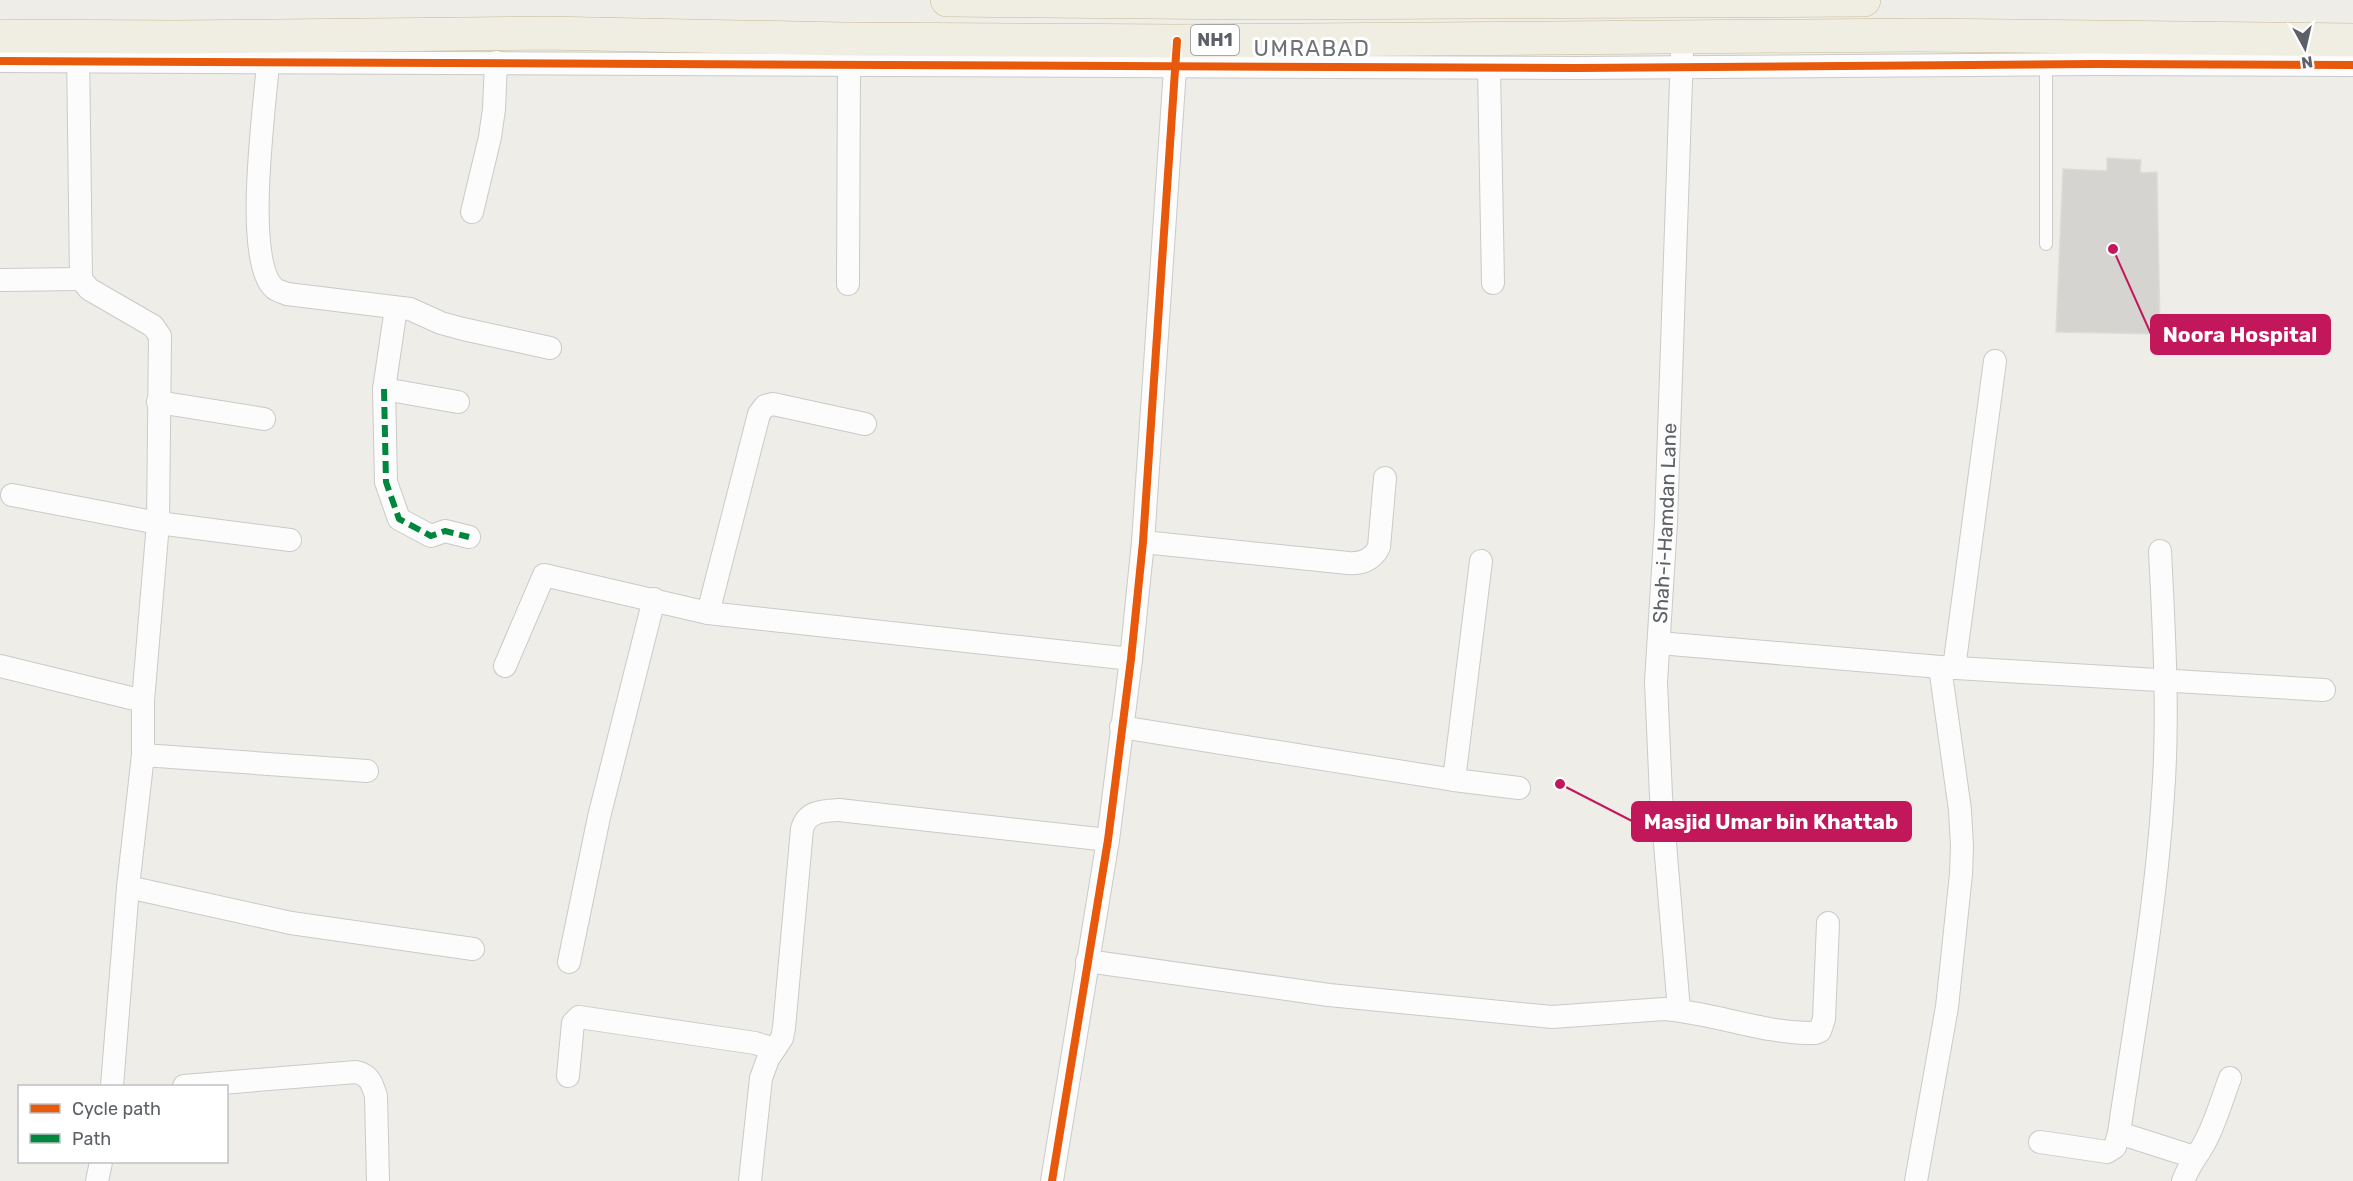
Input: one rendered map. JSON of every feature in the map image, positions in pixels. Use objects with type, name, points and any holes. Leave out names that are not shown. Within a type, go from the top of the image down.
[{"type":"highway","name":"NH1","points":[[947,0],[1241,3],[1864,0]]},
{"type":"highway","name":"NH1","points":[[0,36],[78,49],[176,37],[545,33],[844,39],[1177,54],[1682,52],[1918,35],[2157,51],[2353,40]]},
{"type":"street","points":[[0,62],[78,49],[268,63],[849,65],[1177,54],[1489,68],[1682,52],[2046,64],[2157,51],[2353,65]]},
{"type":"street","points":[[78,49],[81,279],[88,289],[158,331],[158,523],[143,701],[143,755],[128,887],[112,1085]]},
{"type":"street","name":"Shah-i-Hamdan Lane","points":[[1679,1010],[1657,723],[1682,52]]},
{"type":"street","points":[[1052,1181],[1108,840],[1131,659],[1143,542],[1177,54]]},
{"type":"street","points":[[472,212],[490,137],[496,62]]},
{"type":"street","points":[[268,63],[256,213],[264,268],[273,288],[287,294],[410,309],[441,323],[550,348]]},
{"type":"street","points":[[848,284],[849,65]]},
{"type":"street","points":[[1489,68],[1493,283]]},
{"type":"street","points":[[0,280],[81,279]]},
{"type":"street","points":[[396,308],[384,389],[386,482],[399,519],[431,536],[445,531],[469,537]]},
{"type":"street","points":[[1916,1181],[1947,1007],[1961,874],[1960,810],[1947,668],[1995,361]]},
{"type":"street","points":[[384,389],[458,402]]},
{"type":"street","points":[[158,402],[264,419]]},
{"type":"street","points":[[708,613],[762,408],[773,404],[865,424]]},
{"type":"street","points":[[1143,542],[1347,563],[1362,562],[1376,553],[1379,547],[1385,478]]},
{"type":"street","points":[[12,495],[158,523],[290,540]]},
{"type":"street","points":[[2040,1142],[2107,1152],[2115,1147],[2119,1133],[2157,861],[2165,752],[2166,681],[2160,551]]},
{"type":"street","points":[[1454,780],[1481,561]]},
{"type":"street","points":[[505,666],[544,575],[708,613],[1131,659]]},
{"type":"street","points":[[569,962],[599,817],[654,599]]},
{"type":"street","points":[[1659,643],[1947,668],[2324,690]]},
{"type":"street","points":[[0,666],[143,701]]},
{"type":"street","points":[[1121,726],[1454,780],[1519,788]]},
{"type":"street","points":[[143,755],[367,771]]},
{"type":"street","points":[[750,1181],[761,1078],[768,1059],[782,1038],[784,1028],[802,829],[805,820],[813,813],[839,810],[1108,840]]},
{"type":"street","points":[[128,887],[291,923],[473,949]]},
{"type":"street","points":[[1088,960],[1329,995],[1552,1017],[1644,1009],[1679,1010],[1738,1023],[1804,1033],[1820,1031],[1824,1019],[1828,923]]},
{"type":"street","points":[[568,1076],[573,1023],[579,1017],[755,1043],[774,1049]]},
{"type":"street","points":[[196,1085],[356,1072],[363,1074],[372,1083],[376,1096],[378,1181]]},
{"type":"street","points":[[2183,1181],[2194,1157],[2212,1128],[2230,1078]]},
{"type":"street","points":[[2119,1133],[2194,1157]]},
{"type":"street","points":[[97,1181],[101,1163]]},
{"type":"lane","points":[[2046,64],[2046,244]]},
{"type":"building","points":[[2107,158],[2141,160],[2140,173],[2157,172],[2160,334],[2056,332],[2063,169],[2107,171]]},
{"type":"marked path","points":[[384,389],[386,482],[399,519],[431,536],[445,531],[469,537]]},
{"type":"cycle path","points":[[1052,1181],[1108,840],[1131,659],[1143,542],[1177,41]]},
{"type":"cycle path","points":[[0,61],[1576,68],[2095,64],[2353,65]]},
{"type":"place","name":"Noora Hospital","points":[[2113,249]]},
{"type":"place","name":"Masjid Umar bin Khattab","points":[[1560,784]]},
{"type":"district","name":"UMRABAD","points":[[1312,48]]}]
